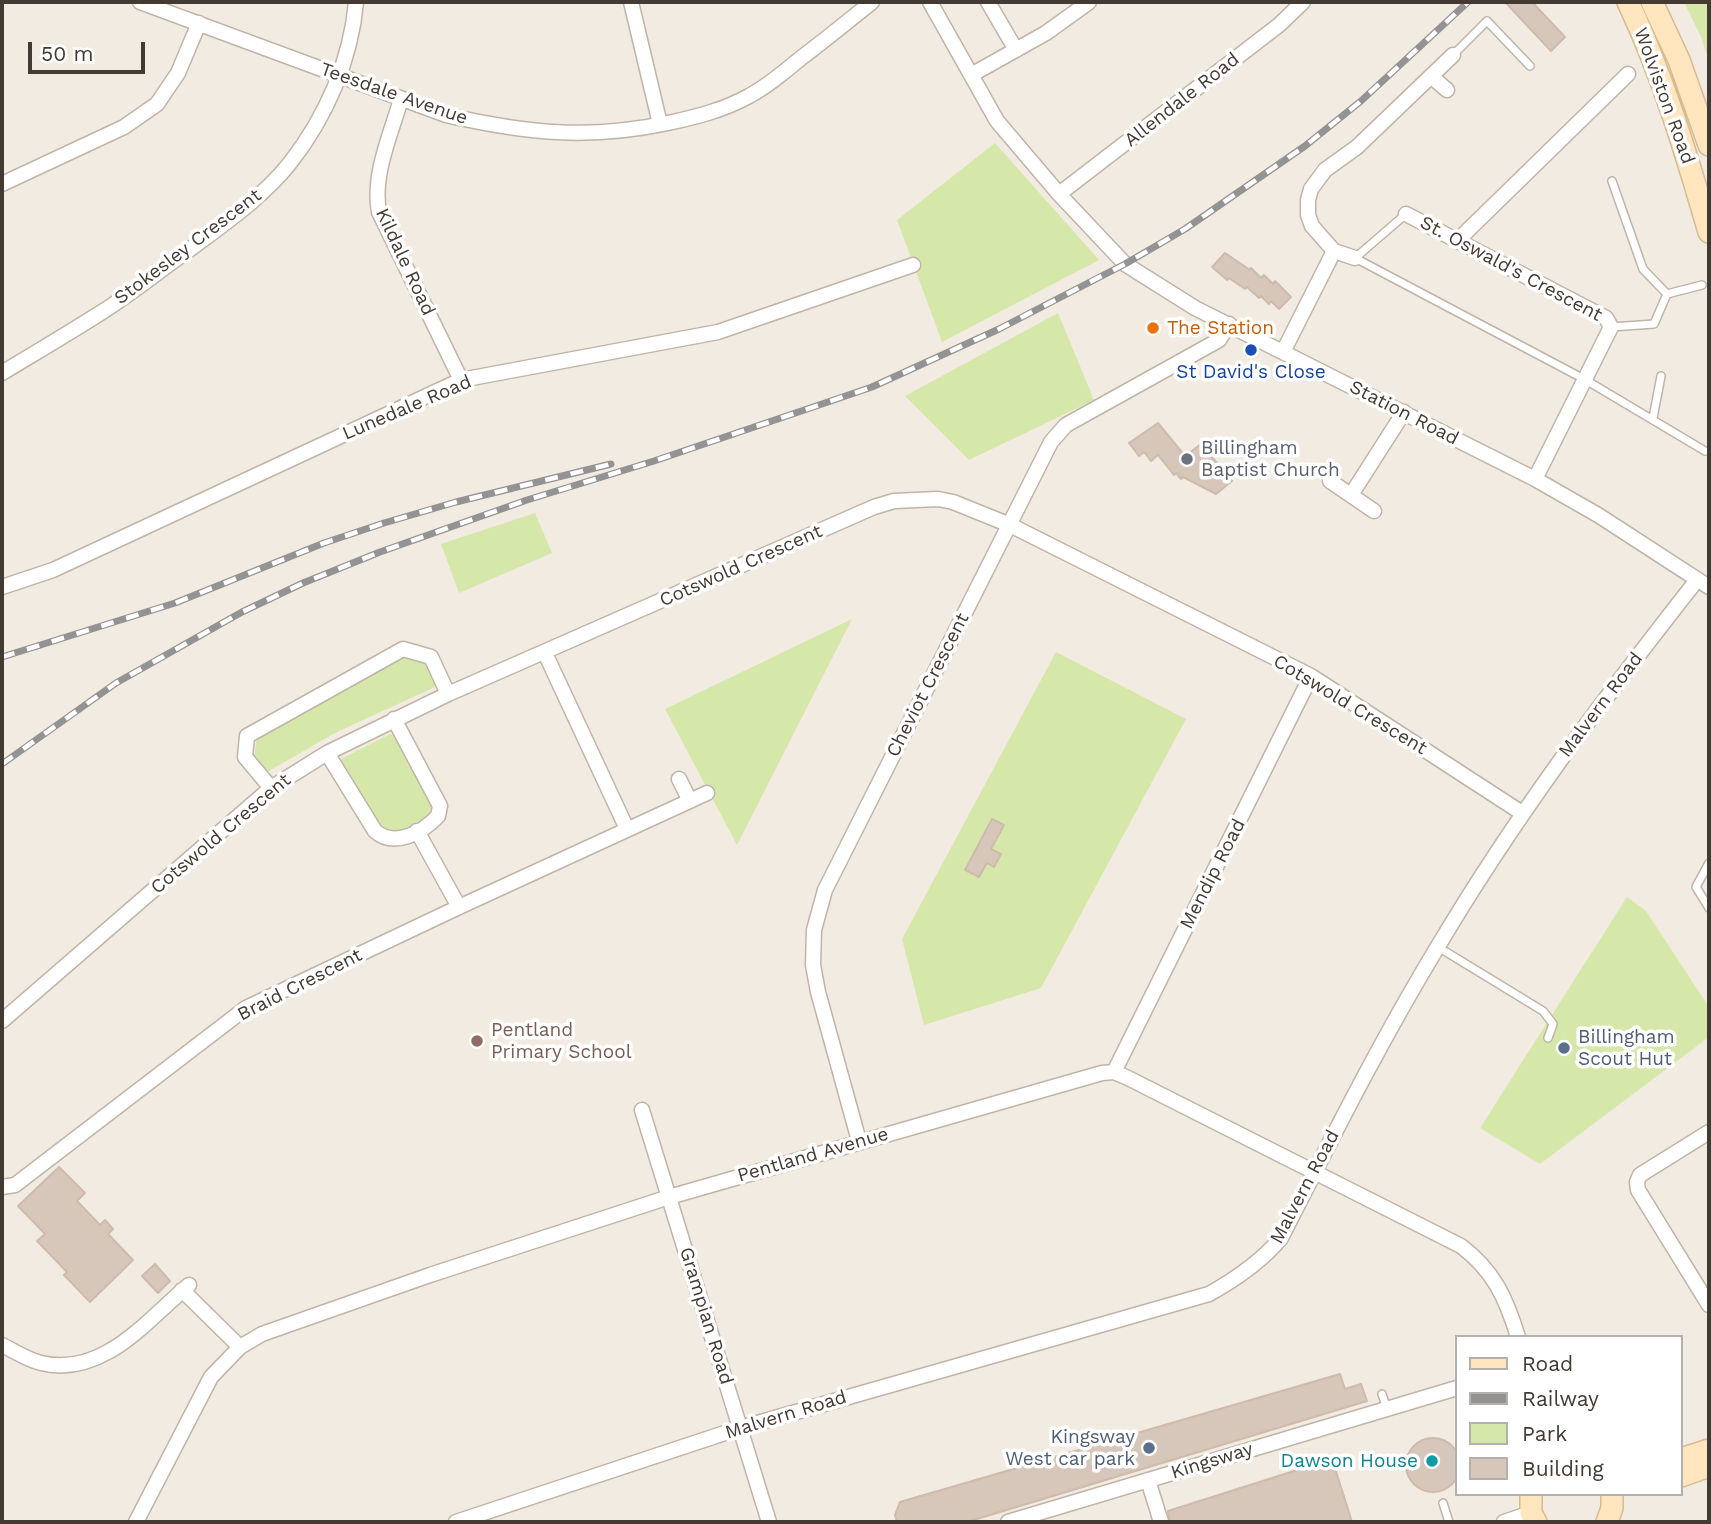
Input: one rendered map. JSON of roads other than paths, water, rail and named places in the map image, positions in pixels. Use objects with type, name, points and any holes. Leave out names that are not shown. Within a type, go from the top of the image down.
[{"type":"street","name":"Teesdale Avenue","points":[[140,2],[446,115],[523,131],[574,134],[606,133],[660,124],[696,117],[727,106],[757,91],[872,2]]},
{"type":"street","name":"Stokesley Crescent","points":[[2,373],[104,311],[221,227],[254,200],[289,165],[325,111],[339,76],[354,21],[356,2]]},
{"type":"street","points":[[631,2],[660,124]]},
{"type":"street","name":"Station Road","points":[[930,2],[998,121],[1059,194],[1125,264],[1166,292],[1535,479],[1598,515],[1703,583]]},
{"type":"street","points":[[988,2],[1016,50]]},
{"type":"street","points":[[971,75],[1046,33],[1089,2]]},
{"type":"street","name":"Allendale Road","points":[[1059,194],[1279,25],[1303,2]]},
{"type":"street","name":"Wolviston Road","points":[[1628,2],[1662,79],[1709,232]]},
{"type":"street","name":"Wolviston Road","points":[[1651,2],[1679,60],[1709,145]]},
{"type":"street","points":[[2,184],[124,127],[157,104],[178,73],[199,23]]},
{"type":"street","points":[[1355,258],[1334,251],[1312,226],[1308,215],[1311,189],[1325,170],[1357,147],[1453,55]]},
{"type":"street","points":[[1457,241],[1628,74]]},
{"type":"street","points":[[1432,77],[1447,90]]},
{"type":"street","name":"Kildale Road","points":[[401,99],[378,179],[376,196],[379,212],[461,380]]},
{"type":"street","name":"St. Oswald's Crescent","points":[[1406,214],[1606,318],[1611,327],[1535,479]]},
{"type":"street","points":[[1283,352],[1334,251]]},
{"type":"street","name":"Lunedale Road","points":[[2,587],[53,570],[461,380],[718,332],[913,265]]},
{"type":"street","name":"Cheviot Crescent","points":[[859,1141],[813,965],[814,930],[819,907],[890,758],[1051,442],[1066,425],[1219,340],[1229,324]]},
{"type":"street","points":[[1351,495],[1404,412]]},
{"type":"street","points":[[1330,481],[1374,511]]},
{"type":"street","name":"Cotswold Crescent","points":[[2,1021],[271,788],[327,753],[448,695],[874,507],[894,501],[916,499],[953,502],[1010,525],[1311,676],[1522,813]]},
{"type":"street","name":"Malvern Road","points":[[456,1522],[740,1428],[1209,1294],[1247,1270],[1281,1238],[1382,1041],[1437,947],[1522,813],[1608,692],[1703,583]]},
{"type":"street","points":[[271,788],[245,757],[247,737],[403,649],[430,657],[448,695]]},
{"type":"street","points":[[545,653],[627,829]]},
{"type":"street","name":"Mendip Road","points":[[1114,1072],[1311,676]]},
{"type":"street","points":[[327,753],[375,831],[382,837],[396,840],[417,831],[438,817],[440,806],[394,719]]},
{"type":"street","points":[[679,779],[690,801]]},
{"type":"street","name":"Braid Crescent","points":[[2,1187],[15,1185],[246,1008],[707,793]]},
{"type":"street","points":[[417,831],[458,907]]},
{"type":"street","points":[[1114,1072],[1446,1237],[1476,1257],[1505,1296],[1517,1335]]},
{"type":"street","name":"Pentland Avenue","points":[[136,1522],[211,1377],[240,1347],[289,1324],[669,1197],[859,1141],[1102,1073],[1114,1072]]},
{"type":"street","name":"Grampian Road","points":[[642,1110],[769,1522]]},
{"type":"street","points":[[1709,1132],[1640,1175],[1637,1182],[1638,1190],[1709,1305]]},
{"type":"street","points":[[2,1345],[39,1363],[57,1366],[91,1361],[119,1347],[186,1288],[240,1347]]},
{"type":"street","name":"Kingsway","points":[[1008,1522],[1456,1388]]},
{"type":"street","points":[[1683,1458],[1709,1450]]},
{"type":"street","points":[[1683,1475],[1709,1466]]},
{"type":"street","points":[[1148,1480],[1161,1522]]},
{"type":"street","points":[[1610,1508],[1628,1496]]},
{"type":"street","points":[[1504,1522],[1533,1510]]},
{"type":"lane","points":[[1453,55],[1487,21],[1530,66]]},
{"type":"lane","points":[[1612,181],[1643,269],[1667,294]]},
{"type":"lane","points":[[1406,214],[1355,258],[1584,379],[1705,451]]},
{"type":"lane","points":[[1667,294],[1702,285]]},
{"type":"lane","points":[[1611,327],[1654,324],[1667,294]]},
{"type":"lane","points":[[1653,418],[1661,376]]},
{"type":"lane","points":[[1709,863],[1696,887],[1709,908]]},
{"type":"lane","points":[[1437,947],[1543,1011],[1553,1024],[1548,1038]]},
{"type":"lane","points":[[1382,1394],[1387,1409]]},
{"type":"lane","points":[[1443,1503],[1449,1522]]},
{"type":"railway","points":[[2,764],[116,683],[242,612],[303,583],[380,552],[527,500],[654,461],[872,387],[999,329],[1125,264],[1185,229],[1305,146],[1361,101],[1468,2]]},
{"type":"railway","points":[[2,657],[175,603],[324,543],[384,523],[456,502],[611,464]]},
{"type":"place","name":"The Station","points":[[1153,328]]},
{"type":"place","name":"St David's Close","points":[[1251,350]]},
{"type":"place","name":"Billingham Baptist Church","points":[[1187,459]]},
{"type":"place","name":"Pentland Primary School","points":[[477,1041]]},
{"type":"place","name":"Billingham Scout Hut","points":[[1564,1048]]},
{"type":"place","name":"Kingsway West car park","points":[[1149,1448]]},
{"type":"place","name":"Dawson House","points":[[1432,1461]]}]
